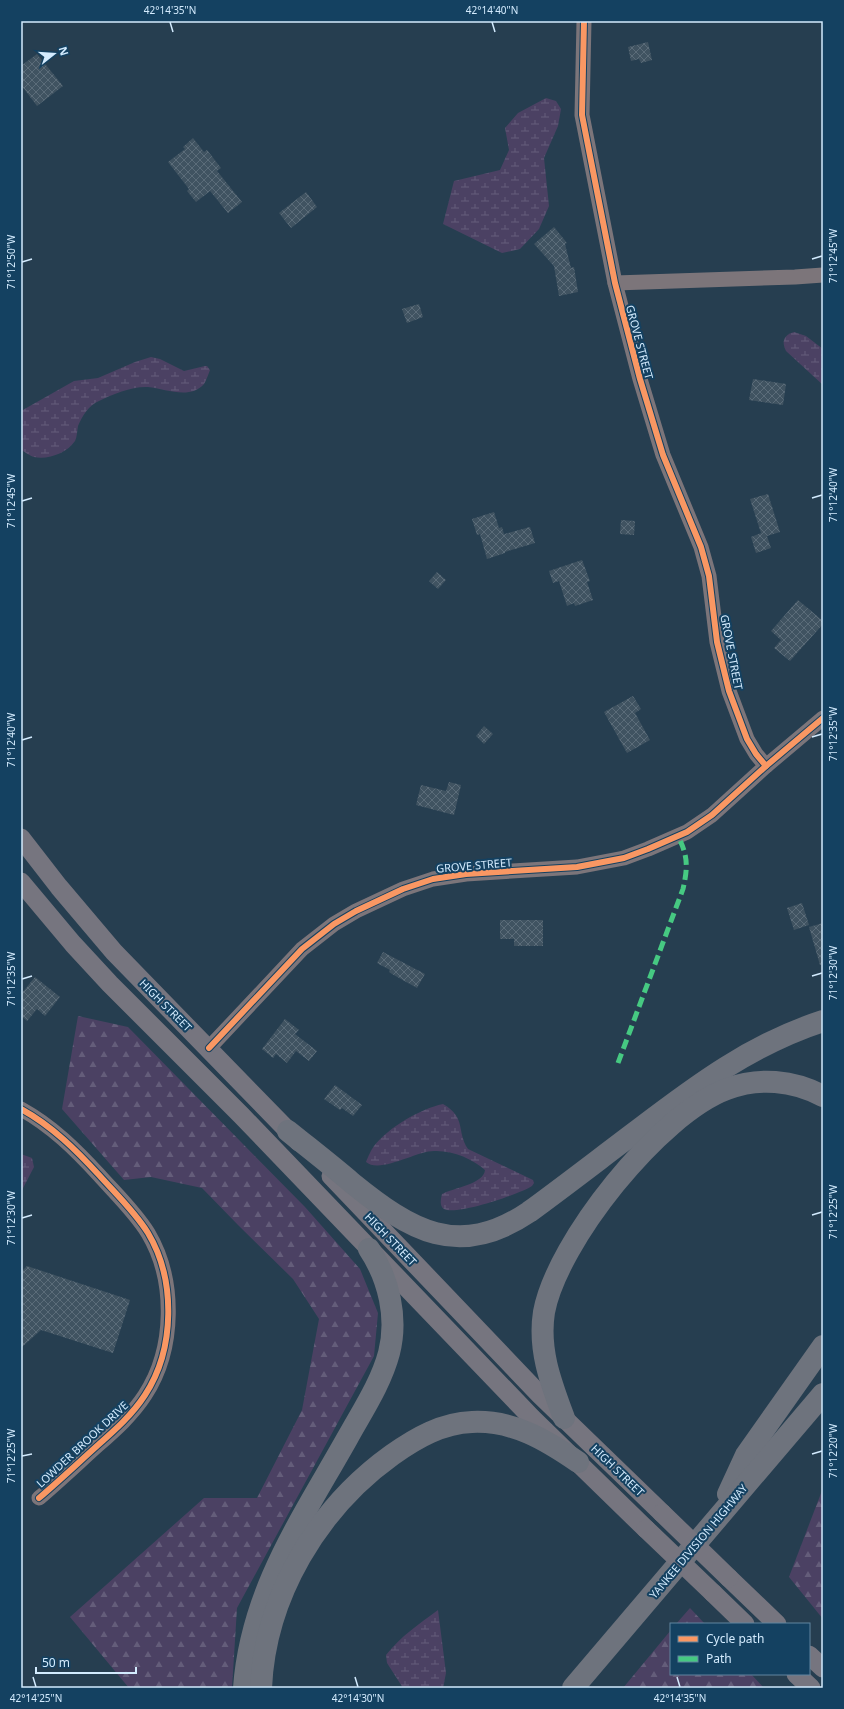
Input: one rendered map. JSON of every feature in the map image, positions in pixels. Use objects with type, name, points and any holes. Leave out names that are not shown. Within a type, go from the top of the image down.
[{"type":"highway","points":[[288,1131],[379,1205],[409,1224],[425,1231],[447,1236],[480,1234],[511,1224],[529,1212],[684,1095],[729,1064],[772,1041],[823,1021]]},
{"type":"highway","points":[[564,1418],[547,1372],[543,1354],[543,1321],[546,1303],[563,1261],[591,1215],[609,1191],[644,1152],[669,1128],[695,1107],[718,1093],[749,1083],[776,1082],[802,1087],[823,1096]]},
{"type":"highway","points":[[244,1688],[248,1652],[254,1626],[266,1588],[282,1554],[377,1384],[389,1353],[393,1331],[390,1298],[376,1259],[369,1249]]},
{"type":"highway","points":[[714,1523],[746,1455],[823,1346]]},
{"type":"highway","name":"YANKEE DIVISION HIGHWAY","points":[[573,1688],[823,1394]]},
{"type":"highway","points":[[261,1688],[263,1662],[274,1619],[302,1553],[326,1519],[345,1496],[366,1476],[389,1458],[417,1439],[447,1426],[461,1423],[487,1422],[517,1428],[537,1436],[578,1462]]},
{"type":"main road","name":"HIGH STREET","points":[[21,838],[59,887],[114,952],[564,1418],[776,1623]]},
{"type":"main road","name":"HIGH STREET","points":[[21,882],[91,964],[246,1120],[532,1418],[744,1623]]},
{"type":"main road","points":[[810,1656],[823,1668]]},
{"type":"main road","points":[[797,1675],[811,1688]]},
{"type":"street","name":"GROVE STREET","points":[[208,1048],[302,949],[334,924],[356,911],[403,889],[433,879],[466,874],[577,867],[600,863],[636,853],[687,832],[716,812],[766,766],[756,754],[747,739],[729,691],[717,642],[709,576],[701,547],[663,454],[640,379],[615,283],[582,114],[584,21]]},
{"type":"street","points":[[615,283],[823,275]]},
{"type":"street","points":[[766,766],[823,718]]},
{"type":"street","name":"LOWDER BROOK DRIVE","points":[[21,1109],[61,1137],[82,1156],[126,1204],[148,1234],[159,1257],[167,1295],[167,1332],[163,1353],[156,1374],[146,1394],[125,1421],[39,1498]]},
{"type":"green space","points":[[546,98],[556,101],[561,109],[558,126],[544,158],[549,206],[539,229],[520,249],[502,253],[443,224],[454,181],[500,170],[509,150],[505,128],[518,113]]},
{"type":"green space","points":[[794,332],[806,336],[823,349],[823,385],[786,351],[784,339]]},
{"type":"green space","points":[[151,357],[160,359],[184,371],[205,366],[207,366],[210,370],[204,384],[192,392],[185,393],[142,387],[123,391],[95,403],[86,411],[82,418],[78,426],[75,441],[67,449],[57,455],[39,458],[29,455],[21,450],[21,411],[74,381],[98,378],[135,362]]},
{"type":"green space","points":[[78,1016],[128,1027],[305,1207],[360,1269],[378,1313],[374,1356],[237,1608],[232,1688],[129,1688],[70,1617],[204,1498],[257,1498],[302,1410],[319,1319],[293,1279],[202,1188],[151,1177],[124,1180],[62,1109]]},
{"type":"green space","points":[[443,1104],[455,1114],[460,1125],[464,1142],[468,1149],[533,1180],[534,1183],[532,1186],[515,1194],[474,1207],[451,1210],[444,1209],[441,1206],[442,1194],[474,1182],[483,1175],[485,1170],[462,1156],[441,1151],[426,1152],[389,1164],[372,1165],[366,1162],[374,1146],[388,1132],[415,1114]]},
{"type":"green space","points":[[21,1154],[32,1158],[34,1167],[21,1192]]},
{"type":"green space","points":[[823,1488],[823,1619],[789,1577]]},
{"type":"green space","points":[[690,1608],[704,1623],[677,1623]]},
{"type":"green space","points":[[438,1610],[446,1673],[443,1688],[403,1688],[387,1663],[386,1655],[404,1636]]},
{"type":"green space","points":[[670,1631],[670,1675],[752,1675],[764,1688],[623,1688]]},
{"type":"building","points":[[648,42],[652,60],[641,63],[639,59],[631,61],[628,47]]},
{"type":"building","points":[[37,54],[63,86],[37,106],[21,85],[21,66]]},
{"type":"building","points":[[193,138],[204,152],[207,150],[221,168],[217,171],[242,202],[228,213],[210,191],[196,202],[187,191],[189,189],[168,162],[185,149],[183,147]]},
{"type":"building","points":[[306,192],[317,207],[291,228],[279,213]]},
{"type":"building","points":[[554,227],[567,243],[565,244],[571,268],[574,267],[578,292],[559,296],[554,266],[534,244]]},
{"type":"building","points":[[419,304],[423,317],[407,323],[402,309]]},
{"type":"building","points":[[753,379],[786,384],[783,405],[749,400]]},
{"type":"building","points":[[768,494],[780,532],[767,536],[771,548],[756,553],[751,537],[761,533],[750,499]]},
{"type":"building","points":[[494,512],[499,528],[502,527],[504,534],[530,527],[535,543],[487,559],[480,534],[477,535],[472,519]]},
{"type":"building","points":[[621,520],[635,521],[634,535],[620,534]]},
{"type":"building","points":[[582,560],[590,581],[587,582],[593,600],[575,606],[574,603],[567,606],[559,581],[553,583],[549,571]]},
{"type":"building","points":[[437,572],[446,580],[438,589],[429,581]]},
{"type":"building","points":[[798,600],[823,621],[823,624],[790,661],[774,648],[781,640],[771,631]]},
{"type":"building","points":[[633,696],[641,709],[635,713],[650,740],[627,753],[604,712]]},
{"type":"building","points":[[484,726],[493,734],[484,744],[476,736]]},
{"type":"building","points":[[449,782],[461,785],[454,815],[416,805],[421,785],[446,791]]},
{"type":"building","points":[[802,903],[809,925],[794,930],[787,908]]},
{"type":"building","points":[[500,920],[543,920],[543,946],[514,946],[514,939],[500,939]]},
{"type":"building","points":[[823,923],[823,964],[820,965],[809,927]]},
{"type":"building","points":[[383,952],[425,974],[417,988],[392,974],[389,972],[390,970],[377,963]]},
{"type":"building","points":[[35,977],[60,997],[45,1016],[37,1009],[27,1021],[21,1016],[21,994]]},
{"type":"building","points":[[285,1019],[299,1030],[295,1034],[317,1051],[309,1061],[296,1051],[287,1063],[276,1054],[273,1058],[262,1049]]},
{"type":"building","points":[[335,1085],[362,1105],[353,1116],[342,1108],[340,1110],[324,1099]]},
{"type":"building","points":[[27,1266],[130,1300],[113,1353],[41,1330],[21,1348],[21,1272]]},
{"type":"marked path","points":[[618,1063],[683,889],[686,874],[686,862],[684,850],[678,836]]},
{"type":"cycle path","points":[[584,21],[582,115],[615,283],[640,379],[663,455],[701,547],[709,576],[717,642],[729,691],[747,739],[756,754],[766,766]]},
{"type":"cycle path","points":[[209,1048],[302,949],[334,924],[356,911],[403,889],[433,879],[466,874],[577,867],[624,858],[648,849],[687,832],[712,815],[766,766],[823,718]]},
{"type":"cycle path","points":[[21,1109],[43,1123],[72,1148],[125,1203],[148,1233],[164,1272],[168,1314],[167,1336],[162,1357],[155,1377],[145,1395],[135,1409],[117,1428],[39,1498]]}]
